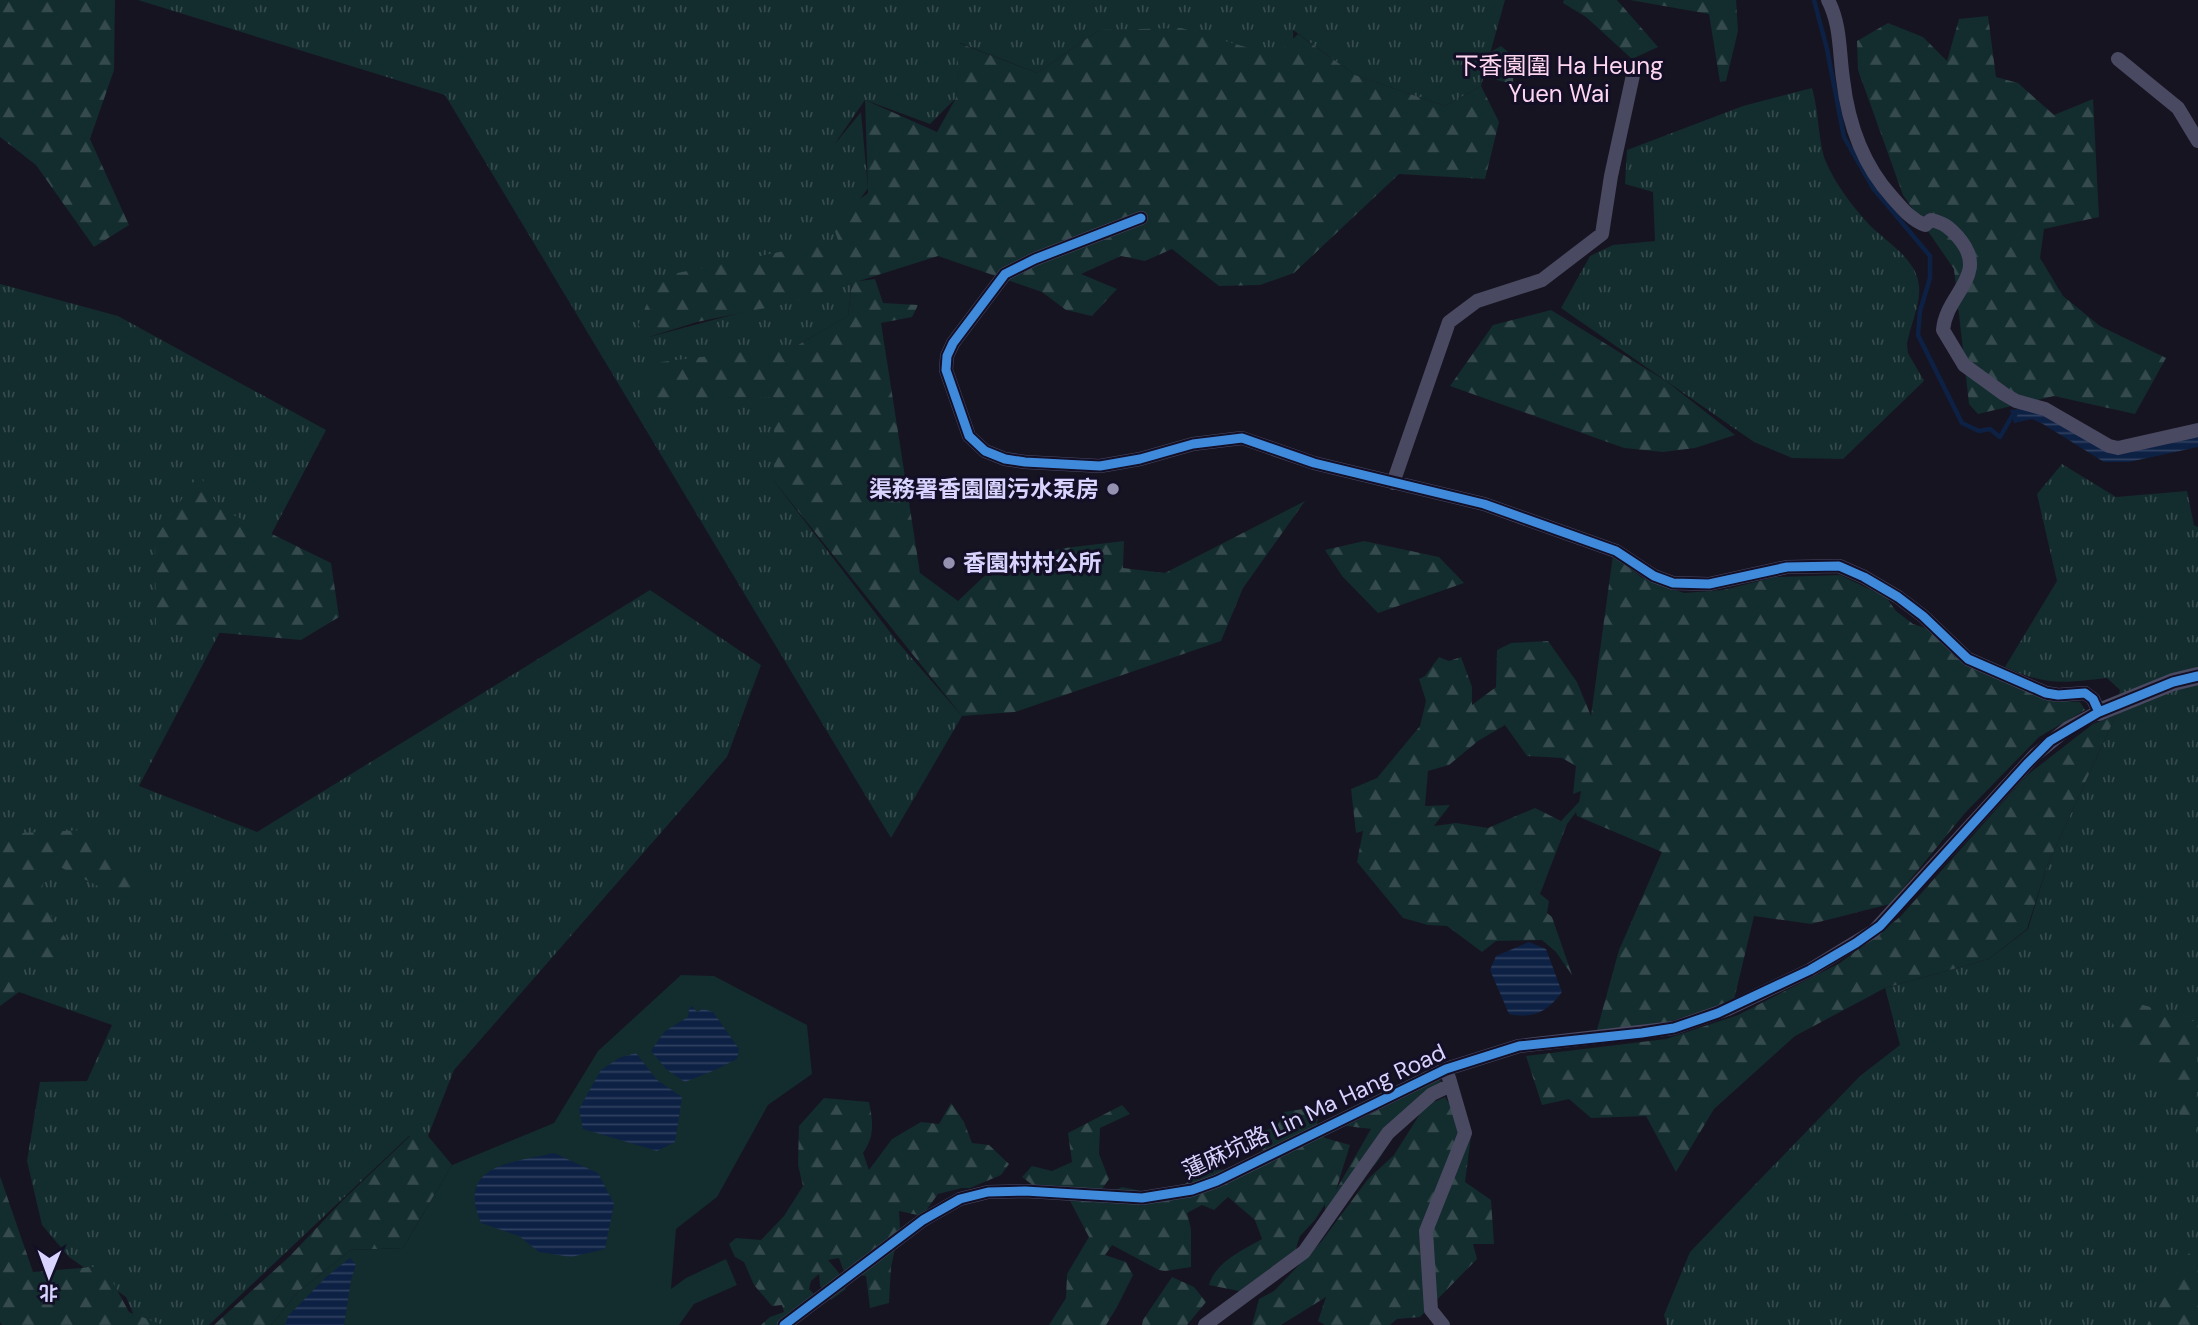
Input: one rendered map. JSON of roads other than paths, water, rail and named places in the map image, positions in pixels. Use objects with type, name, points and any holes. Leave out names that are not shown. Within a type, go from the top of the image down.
[{"type":"street","points":[[1828,0],[1837,24],[1850,116],[1857,141],[1871,170],[1915,221],[1925,225],[1931,220],[1945,224],[1964,245],[1970,260],[1971,274],[1947,310],[1942,330],[1964,365],[2016,401],[2045,409],[2109,446],[2118,448],[2198,430]]},
{"type":"street","points":[[2118,59],[2178,108],[2198,141]]},
{"type":"street","points":[[1392,483],[1449,322],[1477,301],[1542,280],[1603,233],[1611,176],[1633,75]]},
{"type":"street","points":[[1142,218],[1035,259],[1005,274],[953,343],[947,356],[946,370],[969,436],[985,451],[1005,458],[1056,465],[1113,465],[1193,444],[1242,439],[1314,463],[1484,504],[1607,548],[1632,560],[1654,576],[1674,583],[1709,584],[1780,568],[1839,566],[1898,597],[1923,616],[1968,659],[2044,693],[2085,693],[2093,699],[2099,712]]},
{"type":"street","name":"蓮麻坑路 Lin Ma Hang Road","points":[[784,1325],[923,1220],[960,1199],[1009,1190],[1142,1198],[1192,1190],[1217,1181],[1446,1069],[1519,1046],[1642,1033],[1682,1025],[1728,1009],[1810,970],[1880,926],[2035,755],[2068,729],[2099,712],[2173,682],[2198,676]]},
{"type":"street","points":[[1443,1325],[1431,1310],[1426,1231],[1465,1133],[1446,1069]]},
{"type":"street","points":[[1205,1325],[1304,1252],[1388,1133],[1432,1094],[1451,1085]]},
{"type":"water","points":[[2029,408],[2099,447],[2198,433],[2198,447],[2129,462],[2104,462],[2032,419],[2014,423],[2010,410]]},
{"type":"water","points":[[1529,942],[1546,949],[1562,992],[1551,1005],[1533,1015],[1509,1014],[1490,970],[1496,956]]},
{"type":"water","points":[[692,1006],[697,1012],[703,1009],[713,1012],[739,1049],[737,1059],[685,1082],[667,1070],[651,1051],[665,1031],[688,1017]]},
{"type":"water","points":[[636,1053],[657,1080],[682,1097],[675,1142],[657,1151],[583,1129],[579,1109],[601,1070],[619,1058]]},
{"type":"water","points":[[554,1153],[598,1173],[614,1204],[605,1249],[571,1257],[539,1252],[519,1236],[481,1223],[475,1203],[476,1189],[482,1178],[506,1164]]},
{"type":"water","points":[[350,1258],[356,1265],[344,1325],[285,1325],[288,1316],[326,1277]]},
{"type":"waterway","points":[[1814,0],[1827,49],[1844,137],[1873,188],[1930,256],[1930,278],[1920,311],[1918,335],[1962,423],[1979,431],[1990,429],[2000,437],[2015,415]]},
{"type":"place","name":"渠務署香園圍污水泵房","points":[[1113,489]]},
{"type":"place","name":"香園村村公所","points":[[949,563]]},
{"type":"district","name":"下香園圍 Ha Heung Yuen Wai","points":[[1559,80]]}]
